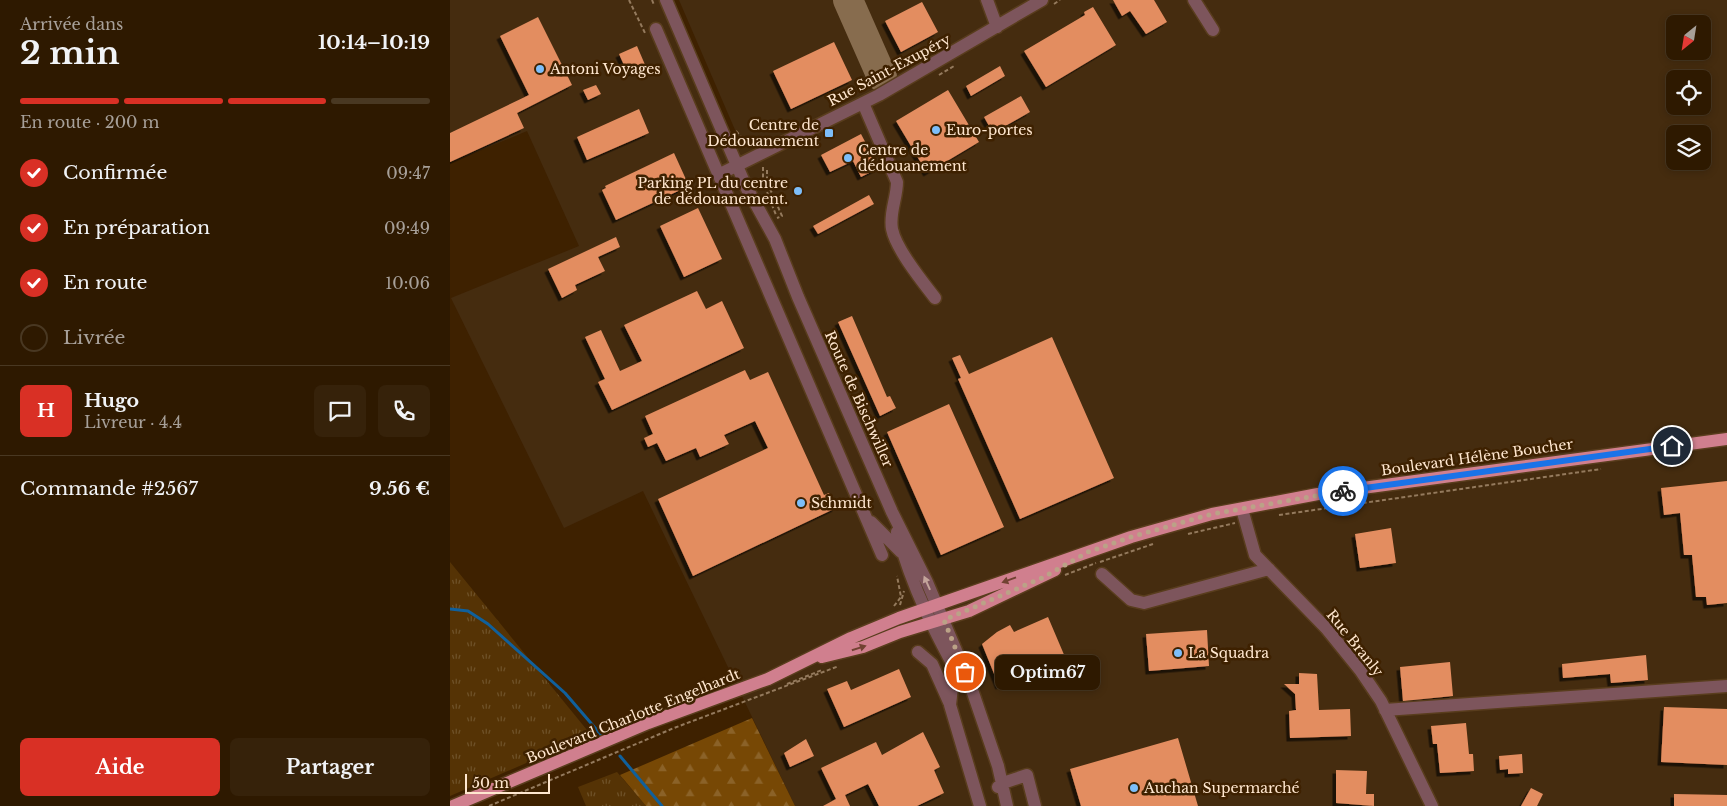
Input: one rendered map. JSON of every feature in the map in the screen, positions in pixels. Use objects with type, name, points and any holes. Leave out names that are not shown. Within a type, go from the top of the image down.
[{"type":"main road","name":"Boulevard Hélène Boucher","points":[[931,607],[1088,552],[1212,514],[1244,515],[1318,494],[1727,439]]},
{"type":"main road","name":"Boulevard Hélène Boucher","points":[[937,622],[1035,581],[1088,552]]},
{"type":"main road","name":"Boulevard Charlotte Engelhardt","points":[[453,806],[648,724],[768,679],[851,638],[931,607]]},
{"type":"main road","name":"Boulevard Charlotte Engelhardt","points":[[795,666],[937,622]]},
{"type":"street","name":"Route de Bischwiller","points":[[666,0],[747,188],[768,222],[798,297],[892,512],[954,669],[971,702],[1007,806]]},
{"type":"street","points":[[987,0],[997,27]]},
{"type":"street","name":"Rue Saint-Exupéry","points":[[720,174],[757,154],[864,103],[1042,0]]},
{"type":"street","points":[[1194,0],[1213,30]]},
{"type":"street","points":[[656,29],[720,174],[882,555]]},
{"type":"street","points":[[864,103],[897,182],[897,194],[892,214],[892,230],[910,264],[935,298]]},
{"type":"street","name":"Route de Bischwiller","points":[[892,512],[903,554],[931,607]]},
{"type":"street","name":"Rue Branly","points":[[1244,515],[1256,555],[1342,646],[1360,670],[1385,710],[1432,806]]},
{"type":"street","points":[[867,518],[903,554]]},
{"type":"street","points":[[1102,574],[1131,600],[1144,603],[1269,569]]},
{"type":"street","name":"Route de Bischwiller","points":[[937,622],[975,696],[1001,788]]},
{"type":"street","points":[[918,652],[932,664],[950,705],[980,806]]},
{"type":"street","points":[[950,705],[954,669]]},
{"type":"street","points":[[1385,710],[1727,686]]},
{"type":"street","points":[[1001,788],[1027,775],[1035,806]]},
{"type":"path","points":[[629,0],[644,33],[656,29]]},
{"type":"path","points":[[765,170],[763,182],[778,214],[772,219]]},
{"type":"path","points":[[1277,515],[1607,468]]},
{"type":"path","points":[[1182,536],[1244,515]]},
{"type":"path","points":[[1062,576],[1157,543]]},
{"type":"path","points":[[894,606],[901,597],[896,571]]},
{"type":"path","points":[[489,806],[666,731],[847,663]]},
{"type":"shaded area","points":[[450,0],[659,0],[727,154],[742,146],[679,0],[1727,0],[1727,806],[795,806],[643,491],[564,528],[451,298],[579,246],[527,131],[450,163]]},
{"type":"green space","points":[[450,562],[591,735],[450,796]]},
{"type":"green space","points":[[752,718],[795,806],[646,806],[620,775]]},
{"type":"green space","points":[[617,772],[646,806],[586,806],[578,787]]},
{"type":"building","points":[[1113,0],[1154,0],[1167,22],[1146,34],[1130,11],[1122,16]]},
{"type":"building","points":[[922,2],[938,32],[901,52],[885,21]]},
{"type":"building","points":[[1093,7],[1116,45],[1046,87],[1024,51],[1085,15],[1084,12]]},
{"type":"building","points":[[538,17],[572,85],[517,113],[524,128],[450,162],[450,133],[529,95],[500,36]]},
{"type":"building","points":[[834,42],[852,80],[791,109],[773,71]]},
{"type":"building","points":[[637,46],[646,67],[628,74],[619,54]]},
{"type":"building","points":[[1000,66],[1005,76],[971,96],[966,86]]},
{"type":"building","points":[[596,85],[601,94],[588,100],[583,90]]},
{"type":"building","points":[[948,90],[979,142],[927,173],[896,121]]},
{"type":"building","points":[[1021,96],[1030,112],[993,133],[984,117]]},
{"type":"building","points":[[639,109],[649,133],[587,160],[577,137]]},
{"type":"building","name":"Centre de dédouanement","points":[[861,134],[879,168],[861,177],[853,161],[830,172],[821,155]]},
{"type":"building","points":[[674,153],[689,186],[616,220],[602,190],[606,188],[605,186]]},
{"type":"building","points":[[869,195],[874,204],[818,234],[813,226]]},
{"type":"building","points":[[698,208],[722,259],[684,277],[660,226]]},
{"type":"building","points":[[616,237],[620,247],[598,257],[605,271],[575,285],[577,290],[562,298],[548,269]]},
{"type":"building","points":[[697,291],[706,309],[722,301],[744,348],[612,410],[598,382],[605,379],[585,337],[601,330],[620,371],[642,361],[624,325]]},
{"type":"building","points":[[852,316],[887,397],[890,396],[896,408],[880,416],[838,322]]},
{"type":"building","points":[[1052,337],[1114,478],[1020,519],[958,379],[961,378],[952,358],[960,355],[969,374]]},
{"type":"building","points":[[745,370],[750,380],[768,372],[824,495],[829,493],[836,508],[693,576],[658,499],[768,448],[755,421],[724,435],[729,444],[700,457],[696,448],[666,461],[657,443],[648,447],[644,438],[653,434],[645,416]]},
{"type":"building","points":[[949,404],[1004,527],[941,555],[887,432]]},
{"type":"building","points":[[1727,481],[1727,603],[1707,605],[1706,597],[1696,597],[1692,555],[1684,555],[1680,513],[1664,515],[1661,488]]},
{"type":"building","points":[[1391,528],[1396,563],[1360,568],[1355,534]]},
{"type":"building","points":[[1048,617],[1065,657],[999,686],[982,644],[997,632],[1010,625],[1014,632]]},
{"type":"building","name":"La Squadra","points":[[1207,630],[1209,666],[1149,671],[1146,634]]},
{"type":"building","points":[[1646,655],[1648,680],[1611,683],[1610,674],[1563,678],[1562,664]]},
{"type":"building","points":[[1450,662],[1453,696],[1403,701],[1400,667]]},
{"type":"building","points":[[899,669],[911,697],[844,727],[827,689],[847,681],[851,690]]},
{"type":"building","points":[[1299,673],[1317,674],[1319,710],[1350,709],[1351,736],[1290,738],[1289,711],[1296,710],[1295,694],[1284,684],[1299,684]]},
{"type":"building","points":[[1664,707],[1727,709],[1727,765],[1661,762]]},
{"type":"building","points":[[1466,723],[1469,754],[1473,754],[1474,771],[1440,773],[1437,744],[1433,744],[1431,726]]},
{"type":"building","points":[[923,732],[940,767],[934,770],[944,793],[917,806],[879,806],[868,784],[845,795],[850,806],[823,806],[836,799],[821,768],[876,742],[882,755]]},
{"type":"building","name":"Auchan Supermarché","points":[[1178,738],[1198,806],[1081,806],[1070,769]]},
{"type":"building","points":[[806,739],[814,756],[790,767],[784,753]]},
{"type":"building","points":[[1522,754],[1523,773],[1508,774],[1508,769],[1500,770],[1499,756]]},
{"type":"building","points":[[1336,770],[1367,771],[1366,794],[1374,794],[1374,806],[1336,803]]},
{"type":"building","points":[[1531,788],[1543,794],[1537,806],[1521,806]]},
{"type":"building","points":[[1674,794],[1727,795],[1727,806],[1674,806]]},
{"type":"waterway","points":[[450,609],[468,611],[488,624],[565,693],[602,736]]},
{"type":"waterway","points":[[620,756],[662,806]]},
{"type":"taxiway","points":[[848,0],[882,77]]},
{"type":"way so far","points":[[965,672],[944,620],[969,611],[1042,578],[1088,552],[1131,537],[1212,514],[1343,491]]},
{"type":"place","name":"Antoni Voyages","points":[[540,69]]},
{"type":"place","name":"Euro-portes","points":[[936,130]]},
{"type":"place","name":"Centre de Dédouanement","points":[[829,133]]},
{"type":"place","name":"Centre de dédouanement","points":[[848,158]]},
{"type":"place","name":"Parking PL du centre de dédouanement.","points":[[798,191]]},
{"type":"place","name":"Schmidt","points":[[801,503]]},
{"type":"place","name":"La Squadra","points":[[1178,653]]},
{"type":"place","name":"Optim67","points":[[965,672]]},
{"type":"place","name":"Auchan Supermarché","points":[[1134,788]]},
{"type":"route","points":[[1343,491],[1672,446]]}]
